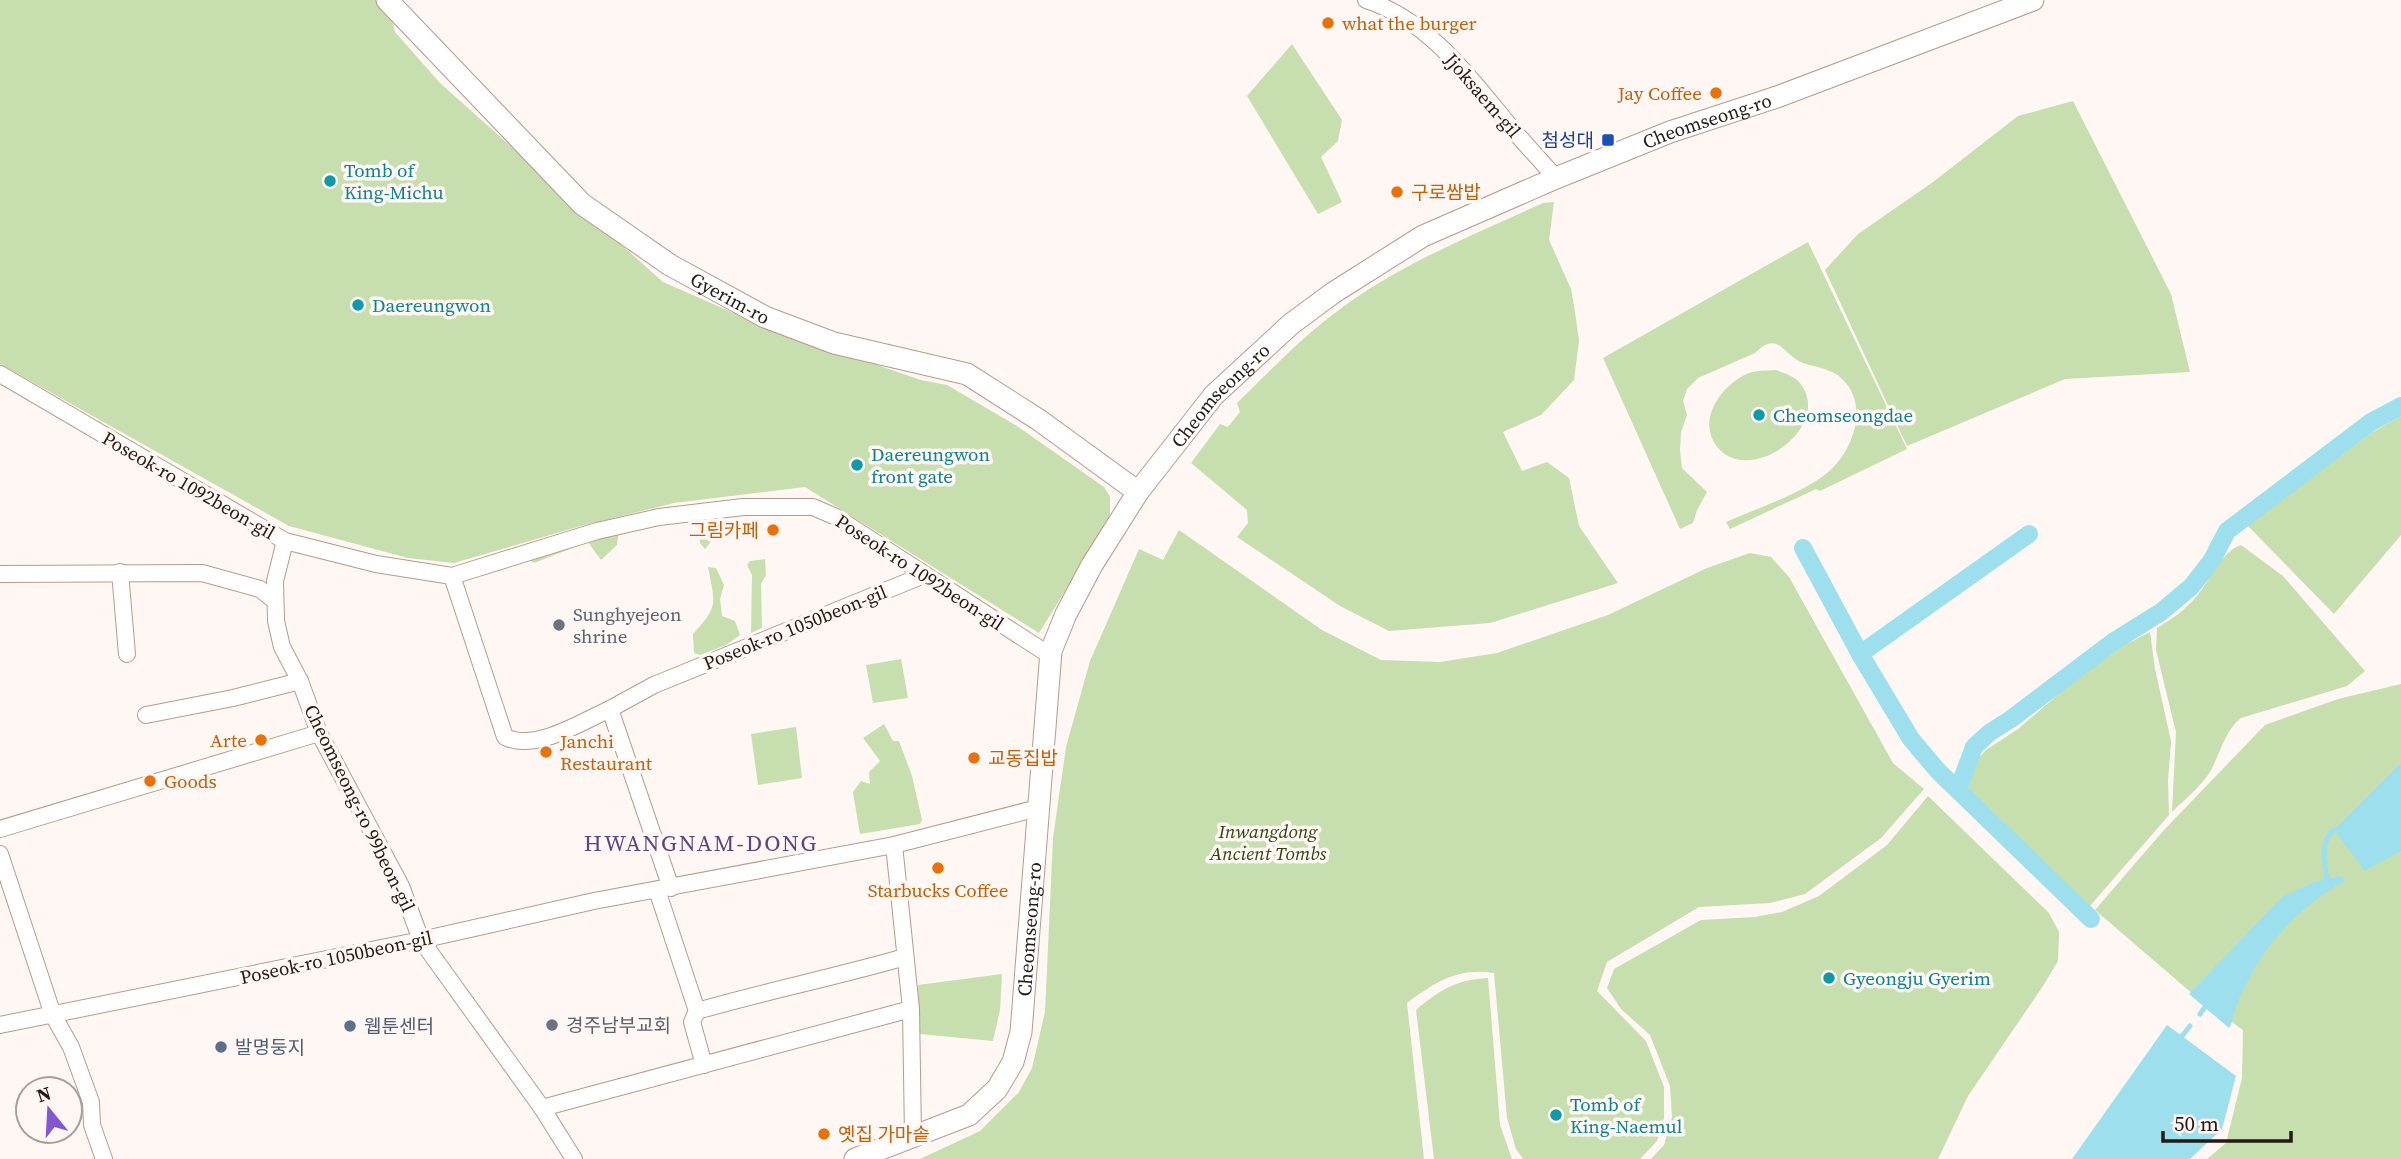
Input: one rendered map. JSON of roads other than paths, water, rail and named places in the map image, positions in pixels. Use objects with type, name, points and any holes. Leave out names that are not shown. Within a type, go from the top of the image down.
[{"type":"street","name":"Gyerim-ro","points":[[387,0],[582,204],[670,265],[765,317],[834,343],[967,374],[1040,420],[1138,492]]},
{"type":"street","name":"Jjoksaem-gil","points":[[1366,0],[1387,7],[1433,40],[1451,57],[1556,178]]},
{"type":"street","name":"Cheomseong-ro","points":[[855,1159],[887,1152],[913,1136],[969,1115],[997,1089],[1013,1062],[1021,1032],[1051,656],[1066,614],[1092,565],[1138,492],[1214,395],[1291,324],[1333,293],[1423,236],[1670,132],[1777,97],[2033,0]]},
{"type":"street","name":"Poseok-ro 1092beon-gil","points":[[0,374],[285,541],[376,564],[452,576],[597,531],[659,517],[743,508],[813,507],[836,517],[1051,656]]},
{"type":"street","name":"Cheomseong-ro 99beon-gil","points":[[285,541],[275,581],[276,621],[282,647],[300,681],[319,733],[401,886],[421,940],[542,1108],[575,1159]]},
{"type":"street","points":[[120,572],[127,654]]},
{"type":"street","points":[[0,574],[202,573],[260,589],[275,600]]},
{"type":"street","name":"Poseok-ro 1050beon-gil","points":[[452,576],[505,737],[514,742],[535,742],[610,709],[654,685],[924,575]]},
{"type":"street","points":[[146,715],[233,698],[300,681]]},
{"type":"street","points":[[610,709],[664,889],[696,1011],[692,1022],[704,1065]]},
{"type":"street","points":[[0,829],[319,733]]},
{"type":"street","name":"Poseok-ro 1050beon-gil","points":[[0,1025],[421,940],[594,901],[894,845],[1038,808]]},
{"type":"street","points":[[894,845],[911,1009],[913,1136]]},
{"type":"street","points":[[0,853],[52,1015],[71,1047],[91,1102],[92,1125],[104,1159]]},
{"type":"street","points":[[696,1011],[905,957]]},
{"type":"street","points":[[542,1108],[911,1009]]},
{"type":"water","points":[[2401,763],[2401,851],[2365,871],[2334,830]]},
{"type":"water","points":[[2341,876],[2345,881],[2305,909],[2280,933],[2260,959],[2243,990],[2229,1028],[2189,994],[2282,897],[2314,882]]},
{"type":"water","points":[[2167,1025],[2236,1076],[2222,1129],[2190,1159],[2072,1159]]},
{"type":"waterway","points":[[1958,790],[1974,747],[1989,733],[2113,642],[2161,612],[2191,587],[2212,560],[2227,531],[2371,422],[2401,406]]},
{"type":"waterway","points":[[1860,654],[2029,534]]},
{"type":"waterway","points":[[1803,548],[1860,654],[1911,739],[1938,771],[2091,919]]},
{"type":"waterway","points":[[2327,880],[2325,846],[2334,830]]},
{"type":"waterway","points":[[2200,1014],[2205,1007]]},
{"type":"waterway","points":[[2182,1036],[2190,1026]]},
{"type":"place","name":"what the burger","points":[[1328,23]]},
{"type":"place","name":"Jay Coffee","points":[[1716,93]]},
{"type":"place","name":"첨성대","points":[[1608,140]]},
{"type":"place","name":"Tomb of King-Michu","points":[[330,181]]},
{"type":"place","name":"구로쌈밥","points":[[1397,192]]},
{"type":"place","name":"Daereungwon","points":[[358,305]]},
{"type":"place","name":"Cheomseongdae","points":[[1759,415]]},
{"type":"place","name":"Daereungwon front gate","points":[[857,465]]},
{"type":"place","name":"그림카페","points":[[773,530]]},
{"type":"place","name":"Sunghyejeon shrine","points":[[559,625]]},
{"type":"place","name":"Arte","points":[[261,740]]},
{"type":"place","name":"Janchi Restaurant","points":[[546,752]]},
{"type":"place","name":"교동집밥","points":[[974,758]]},
{"type":"place","name":"Goods","points":[[150,781]]},
{"type":"place","name":"Starbucks Coffee","points":[[938,868]]},
{"type":"place","name":"Gyeongju Gyerim","points":[[1829,978]]},
{"type":"place","name":"경주남부교회","points":[[552,1025]]},
{"type":"place","name":"웹툰센터","points":[[350,1026]]},
{"type":"place","name":"발명둥지","points":[[221,1047]]},
{"type":"place","name":"Tomb of King-Naemul","points":[[1556,1115]]},
{"type":"place","name":"옛집 가마솥","points":[[824,1134]]},
{"type":"district","name":"HWANGNAM-DONG","points":[[701,843]]},
{"type":"park label","name":"Inwangdong Ancient Tombs","points":[[1268,842]]}]
